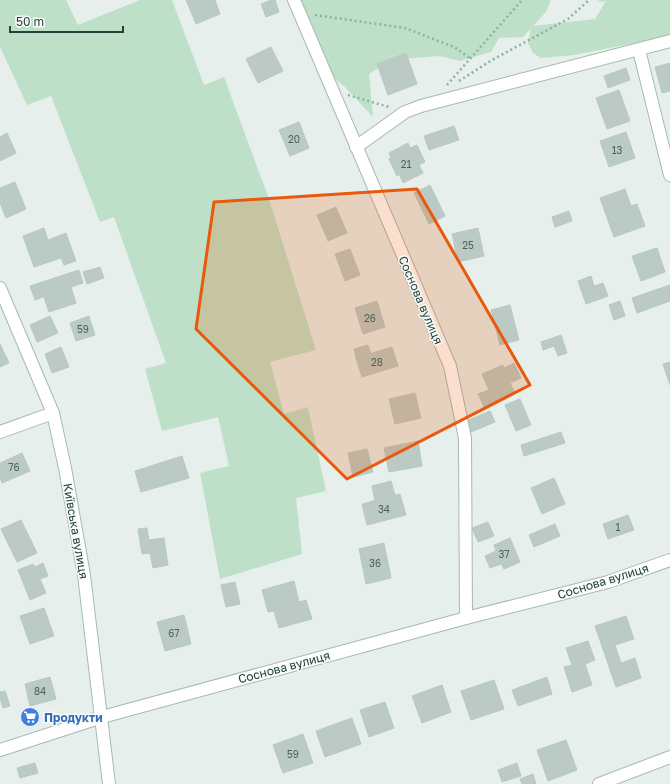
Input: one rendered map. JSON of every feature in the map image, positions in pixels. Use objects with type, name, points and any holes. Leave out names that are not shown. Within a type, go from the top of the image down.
[{"type":"street","name":"Соснова вулиця","points":[[294,0],[450,366],[465,438],[466,618]]},
{"type":"street","points":[[356,147],[405,112],[421,106],[670,41]]},
{"type":"street","points":[[639,50],[670,175]]},
{"type":"street","name":"Київська вулиця","points":[[0,288],[53,413],[65,468],[84,575],[109,784]]},
{"type":"street","points":[[0,432],[53,413]]},
{"type":"street","name":"Соснова вулиця","points":[[0,750],[102,717],[466,618],[608,582],[670,560]]},
{"type":"street","points":[[598,784],[670,757]]},
{"type":"path","points":[[443,90],[522,0]]},
{"type":"path","points":[[456,83],[492,60],[568,20],[589,0]]},
{"type":"path","points":[[299,13],[405,28],[454,47],[470,58]]},
{"type":"path","points":[[332,90],[405,112]]},
{"type":"highlighted area","points":[[417,189],[530,385],[347,479],[196,329],[214,202]]},
{"type":"green space","points":[[0,0],[66,0],[78,25],[140,0],[172,0],[204,85],[224,77],[269,199],[316,350],[270,362],[284,414],[308,407],[326,491],[296,498],[302,554],[220,579],[200,473],[229,466],[218,417],[162,431],[145,369],[166,363],[114,217],[100,222],[51,96],[27,105],[0,47]]},
{"type":"green space","points":[[296,0],[551,0],[546,12],[533,26],[595,19],[606,1],[602,2],[597,0],[670,0],[670,36],[574,55],[541,58],[533,53],[528,43],[531,28],[523,37],[499,38],[491,52],[460,61],[439,56],[391,60],[369,74],[373,117],[345,87],[326,72]]},
{"type":"building","points":[[186,0],[215,0],[220,14],[196,24]]},
{"type":"building","points":[[275,0],[279,12],[266,17],[261,4]]},
{"type":"building","points":[[271,47],[283,71],[258,83],[246,59]]},
{"type":"building","points":[[406,53],[417,84],[388,95],[377,64]]},
{"type":"building","points":[[670,63],[670,91],[662,93],[655,67]]},
{"type":"building","points":[[626,68],[630,80],[608,88],[604,76]]},
{"type":"building","points":[[619,90],[630,121],[607,129],[596,98]]},
{"type":"building","points":[[299,122],[309,148],[290,156],[279,130]]},
{"type":"building","points":[[454,126],[459,140],[429,150],[424,136]]},
{"type":"building","points":[[626,132],[635,158],[609,167],[600,141]]},
{"type":"building","points":[[7,133],[16,153],[0,161],[0,137]]},
{"type":"building","points":[[408,143],[410,148],[417,145],[425,162],[419,165],[423,173],[403,183],[399,174],[397,176],[389,159],[391,158],[389,153]]},
{"type":"building","points":[[15,182],[26,209],[6,218],[0,203],[0,188]]},
{"type":"building","points":[[430,185],[445,216],[429,224],[414,193]]},
{"type":"building","points":[[625,189],[631,206],[637,204],[645,226],[614,237],[600,198]]},
{"type":"building","points":[[336,207],[347,233],[328,241],[317,215]]},
{"type":"building","points":[[569,211],[572,221],[555,227],[552,217]]},
{"type":"building","points":[[44,228],[48,240],[66,233],[76,261],[64,265],[61,258],[34,267],[23,236]]},
{"type":"building","points":[[478,228],[484,256],[458,262],[452,234]]},
{"type":"building","points":[[657,248],[665,272],[641,281],[632,256]]},
{"type":"building","points":[[350,249],[360,275],[345,281],[335,254]]},
{"type":"building","points":[[100,267],[104,278],[87,284],[83,272]]},
{"type":"building","points":[[79,270],[83,283],[71,287],[76,303],[49,312],[39,283]]},
{"type":"building","points":[[591,276],[594,286],[603,283],[608,296],[586,304],[578,281]]},
{"type":"building","points":[[39,283],[43,297],[35,300],[30,286]]},
{"type":"building","points":[[670,285],[670,301],[637,313],[632,298]]},
{"type":"building","points":[[377,301],[385,327],[363,334],[355,308]]},
{"type":"building","points":[[620,301],[625,316],[614,320],[609,305]]},
{"type":"building","points":[[510,305],[519,340],[500,345],[491,310]]},
{"type":"building","points":[[50,316],[58,333],[37,342],[30,325]]},
{"type":"building","points":[[89,316],[95,335],[76,341],[70,323]]},
{"type":"building","points":[[561,335],[567,353],[558,356],[554,346],[543,350],[541,342]]},
{"type":"building","points":[[0,344],[9,363],[0,367]]},
{"type":"building","points":[[368,345],[371,354],[356,358],[354,349]]},
{"type":"building","points":[[61,347],[69,367],[52,373],[45,354]]},
{"type":"building","points":[[392,347],[398,366],[362,377],[356,358]]},
{"type":"building","points":[[670,362],[670,385],[663,364]]},
{"type":"building","points":[[514,363],[521,378],[510,383],[515,393],[484,407],[478,394],[489,390],[482,374],[503,365],[504,368]]},
{"type":"building","points":[[415,393],[421,418],[395,424],[389,399]]},
{"type":"building","points":[[520,399],[531,425],[516,431],[505,405]]},
{"type":"building","points":[[490,411],[495,422],[471,432],[466,421]]},
{"type":"building","points":[[561,432],[565,443],[524,456],[521,445]]},
{"type":"building","points":[[418,441],[422,466],[389,472],[384,448]]},
{"type":"building","points":[[367,449],[373,472],[353,477],[348,453]]},
{"type":"building","points":[[22,453],[30,471],[2,483],[0,478],[0,463]]},
{"type":"building","points":[[182,456],[189,478],[141,492],[135,471]]},
{"type":"building","points":[[554,478],[565,504],[542,514],[531,488]]},
{"type":"building","points":[[391,481],[395,495],[375,501],[372,486]]},
{"type":"building","points":[[400,494],[406,515],[367,525],[362,504]]},
{"type":"building","points":[[628,515],[634,530],[608,539],[603,524]]},
{"type":"building","points":[[21,520],[37,553],[17,562],[1,529]]},
{"type":"building","points":[[488,522],[494,536],[478,542],[472,528]]},
{"type":"building","points":[[555,524],[560,536],[534,547],[529,535]]},
{"type":"building","points":[[147,528],[149,540],[164,538],[168,565],[153,568],[150,553],[142,554],[138,529]]},
{"type":"building","points":[[510,538],[520,562],[504,569],[501,564],[490,568],[485,556],[496,551],[494,545]]},
{"type":"building","points":[[384,543],[391,578],[366,584],[359,549]]},
{"type":"building","points":[[43,563],[48,576],[40,579],[46,593],[30,600],[18,570],[33,564],[35,567]]},
{"type":"building","points":[[294,581],[299,602],[306,600],[312,619],[279,628],[274,611],[268,612],[262,590]]},
{"type":"building","points":[[235,582],[240,604],[226,607],[221,585]]},
{"type":"building","points":[[44,608],[54,636],[30,644],[20,616]]},
{"type":"building","points":[[184,615],[191,644],[165,651],[157,622]]},
{"type":"building","points":[[626,616],[634,639],[615,645],[621,663],[635,658],[641,678],[616,687],[595,626]]},
{"type":"building","points":[[588,641],[595,660],[585,664],[592,685],[572,692],[564,667],[572,665],[566,648]]},
{"type":"building","points":[[50,677],[56,699],[30,706],[25,684]]},
{"type":"building","points":[[547,677],[552,694],[518,706],[512,690]]},
{"type":"building","points":[[494,680],[504,709],[471,720],[461,691]]},
{"type":"building","points":[[442,685],[451,712],[422,723],[412,696]]},
{"type":"building","points":[[5,691],[10,706],[3,708],[0,692]]},
{"type":"building","points":[[385,702],[394,728],[369,737],[360,710]]},
{"type":"building","points":[[352,718],[361,744],[325,757],[316,731]]},
{"type":"building","points":[[303,734],[313,763],[283,773],[273,745]]},
{"type":"building","points":[[566,740],[577,770],[548,781],[537,750]]},
{"type":"building","points":[[35,763],[38,773],[20,778],[17,768]]},
{"type":"building","points":[[517,763],[521,776],[502,782],[498,770]]},
{"type":"building","points":[[533,774],[536,784],[522,784],[520,779]]},
{"type":"place","name":"Продукти","points":[[30,717]]}]
